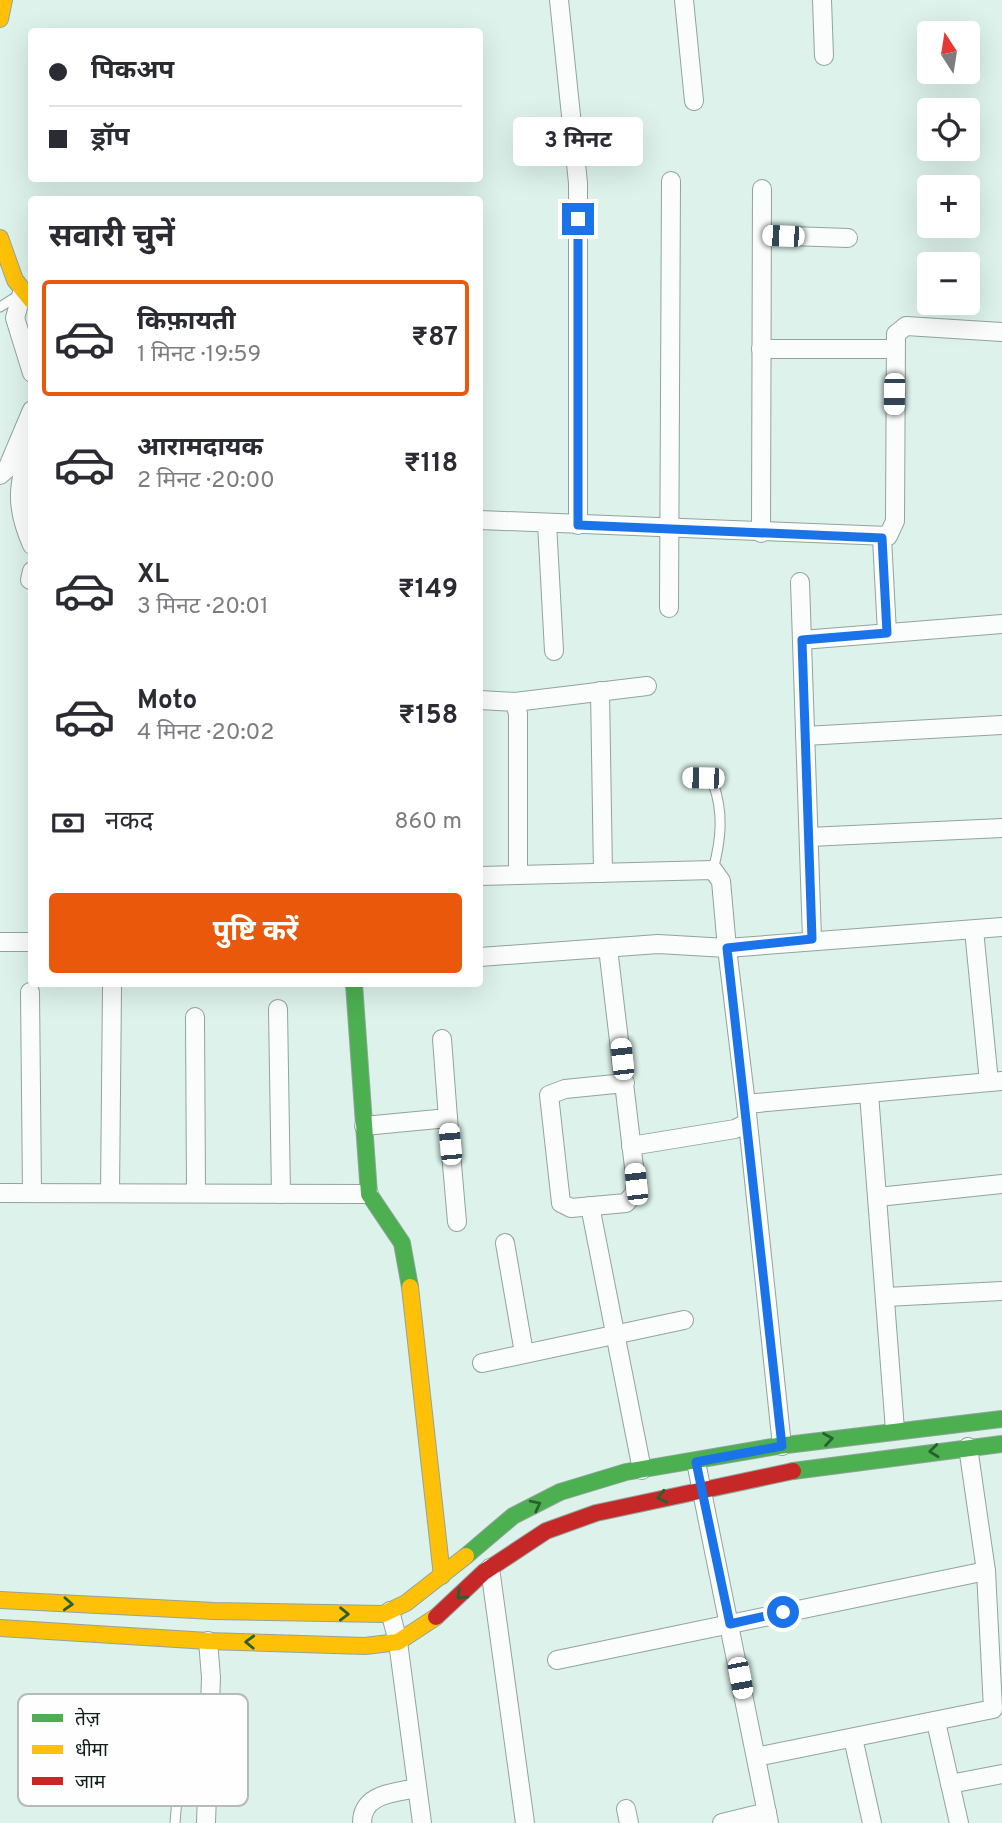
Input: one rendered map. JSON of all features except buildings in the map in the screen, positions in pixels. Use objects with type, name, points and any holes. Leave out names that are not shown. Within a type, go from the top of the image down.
[{"type":"street","points":[[559,0],[578,183],[578,525]]},
{"type":"street","points":[[684,0],[694,101]]},
{"type":"street","points":[[822,0],[824,56]]},
{"type":"street","points":[[668,608],[671,181]]},
{"type":"street","points":[[761,533],[762,189]]},
{"type":"street","points":[[762,235],[848,238]]},
{"type":"street","points":[[0,237],[9,270],[27,297],[15,318],[28,360]]},
{"type":"street","points":[[483,520],[882,538],[888,536],[895,522],[896,334],[906,326],[1002,332]]},
{"type":"street","points":[[761,349],[895,349]]},
{"type":"street","points":[[0,475],[7,469],[28,419]]},
{"type":"street","points":[[28,453],[18,484],[22,523],[28,536]]},
{"type":"street","points":[[547,523],[554,651]]},
{"type":"street","points":[[882,538],[887,633]]},
{"type":"street","points":[[800,582],[812,939]]},
{"type":"street","points":[[802,640],[1002,624]]},
{"type":"street","points":[[483,700],[515,702],[647,686]]},
{"type":"street","points":[[600,691],[603,873]]},
{"type":"street","points":[[515,702],[518,714],[518,875]]},
{"type":"street","points":[[805,736],[1002,725]]},
{"type":"street","points":[[809,838],[1002,828]]},
{"type":"street","points":[[483,876],[713,870],[721,881],[782,1446]]},
{"type":"street","points":[[483,957],[657,944],[727,948],[812,939],[1002,927]]},
{"type":"street","points":[[746,1104],[996,1082],[974,930]]},
{"type":"street","points":[[0,942],[28,942]]},
{"type":"street","points":[[608,948],[625,1083],[636,1184],[631,1199],[626,1203],[571,1208],[561,1203],[548,1098],[557,1090],[625,1083]]},
{"type":"street","points":[[354,987],[369,1194],[401,1242],[408,1265],[442,1576]]},
{"type":"street","points":[[110,1193],[112,988]]},
{"type":"street","points":[[30,992],[32,1192]]},
{"type":"street","points":[[278,1009],[281,1194]]},
{"type":"street","points":[[195,1017],[196,1194]]},
{"type":"street","points":[[442,1039],[457,1222]]},
{"type":"street","points":[[869,1094],[895,1430]]},
{"type":"street","points":[[364,1126],[448,1118]]},
{"type":"street","points":[[631,1146],[735,1129],[747,1123]]},
{"type":"street","points":[[878,1197],[1002,1184]]},
{"type":"street","points":[[0,1193],[369,1194]]},
{"type":"street","points":[[590,1206],[642,1470]]},
{"type":"street","points":[[505,1243],[524,1353]]},
{"type":"street","points":[[886,1297],[1002,1291]]},
{"type":"street","points":[[482,1363],[684,1320]]},
{"type":"street","points":[[0,1600],[214,1611],[383,1614],[442,1576],[513,1516],[561,1492],[642,1470],[782,1446],[895,1430],[1002,1419]]},
{"type":"street","points":[[0,1628],[208,1641],[365,1646],[398,1642],[440,1614],[490,1569],[546,1531],[596,1513],[781,1473],[1002,1444]]},
{"type":"street","points":[[755,1757],[993,1710],[986,1571],[968,1447]]},
{"type":"street","points":[[696,1462],[768,1817],[722,1823]]},
{"type":"street","points":[[490,1569],[525,1823]]},
{"type":"street","points":[[557,1660],[986,1571]]},
{"type":"street","points":[[390,1611],[398,1642],[422,1823]]},
{"type":"street","points":[[208,1641],[209,1694]]},
{"type":"street","points":[[936,1722],[959,1823]]},
{"type":"street","points":[[853,1738],[872,1823]]},
{"type":"street","points":[[950,1784],[1002,1774]]},
{"type":"street","points":[[362,1823],[367,1807],[380,1795],[417,1788]]},
{"type":"lane","points":[[0,307],[27,297]]},
{"type":"lane","points":[[689,777],[703,778],[713,783],[717,793],[722,831],[713,870]]},
{"type":"traffic: fast","points":[[354,987],[369,1194],[402,1243],[410,1287]]},
{"type":"traffic: fast","points":[[466,1556],[513,1516],[560,1492],[626,1472],[778,1446],[1002,1419]]},
{"type":"traffic: fast","points":[[793,1471],[1002,1444]]},
{"type":"traffic: slow","points":[[0,19],[4,0]]},
{"type":"traffic: slow","points":[[0,238],[15,280],[28,296]]},
{"type":"traffic: slow","points":[[410,1287],[442,1576]]},
{"type":"traffic: slow","points":[[0,1600],[214,1611],[383,1614],[406,1603],[466,1556]]},
{"type":"traffic: slow","points":[[0,1628],[208,1641],[365,1646],[398,1642],[436,1617]]},
{"type":"traffic: jam","points":[[436,1617],[484,1572],[546,1531],[596,1513],[793,1471]]},
{"type":"route","points":[[578,219],[578,525],[882,538],[887,633],[802,640],[812,939],[727,948],[782,1446],[696,1462],[730,1624],[783,1612]]}]
